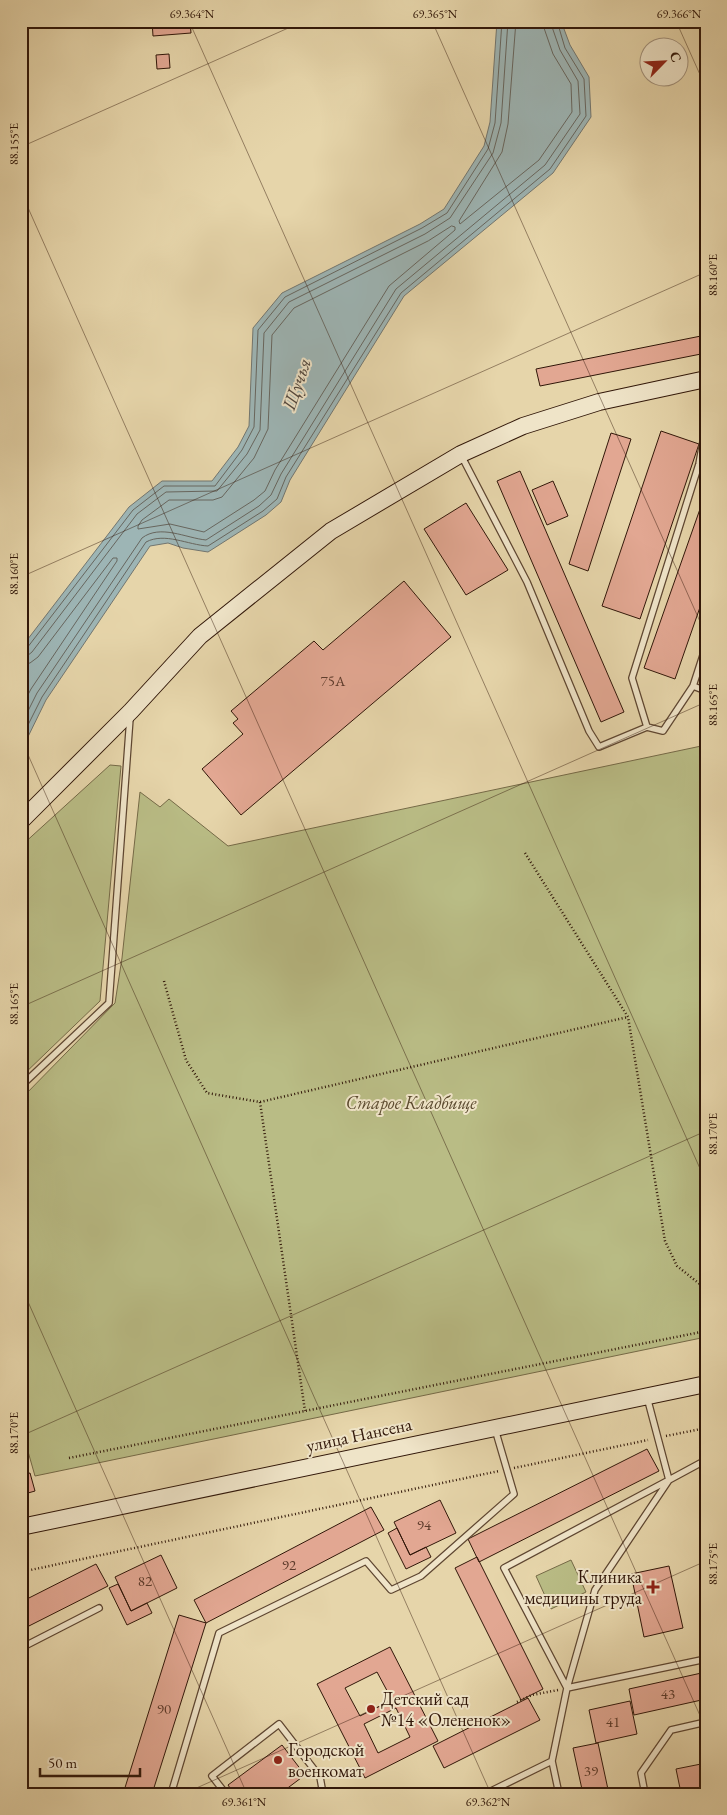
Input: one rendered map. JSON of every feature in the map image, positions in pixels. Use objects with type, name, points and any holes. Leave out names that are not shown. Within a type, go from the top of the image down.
[{"type":"street","points":[[21,821],[131,711],[200,636],[331,531],[461,454],[523,426],[589,405],[706,379]]},
{"type":"street","name":"улица Нансена","points":[[21,1527],[706,1384]]},
{"type":"lane","points":[[647,727],[632,678],[700,464],[706,425]]},
{"type":"lane","points":[[461,454],[526,582],[590,731],[599,747],[647,727],[663,731],[693,686],[706,646]]},
{"type":"lane","points":[[693,686],[706,691]]},
{"type":"lane","points":[[21,1086],[109,1003],[131,711]]},
{"type":"lane","points":[[559,1794],[552,1761],[567,1688],[595,1590],[669,1480],[647,1396]]},
{"type":"lane","points":[[171,1794],[219,1633],[366,1561],[391,1590],[421,1576],[514,1494],[494,1427]]},
{"type":"lane","points":[[567,1688],[504,1568],[706,1460]]},
{"type":"lane","points":[[21,1648],[99,1608]]},
{"type":"lane","points":[[567,1688],[706,1660]]},
{"type":"lane","points":[[645,1794],[641,1773],[671,1730],[706,1722]]},
{"type":"lane","points":[[226,1794],[212,1776],[279,1724],[320,1777],[323,1794]]},
{"type":"lane","points":[[485,1794],[552,1761]]},
{"type":"path","points":[[525,854],[628,1017],[665,1241],[677,1266],[706,1289]]},
{"type":"path","points":[[164,981],[186,1060],[207,1093],[260,1102],[628,1017]]},
{"type":"path","points":[[260,1102],[305,1411]]},
{"type":"path","points":[[69,1458],[706,1331]]},
{"type":"path","points":[[21,1572],[706,1428]]},
{"type":"path","points":[[517,1702],[532,1695],[567,1688]]},
{"type":"green space","name":"Старое Кладбище","points":[[706,745],[706,1337],[35,1476],[21,1427],[21,1099],[115,1003],[122,958],[140,792],[160,807],[169,799],[228,846]]},
{"type":"green space","points":[[110,765],[121,766],[100,1001],[21,1077],[21,846]]},
{"type":"green space","points":[[571,1560],[586,1592],[551,1609],[536,1576]]},
{"type":"water","name":"Щучья","points":[[497,21],[561,21],[570,45],[589,77],[591,117],[553,173],[404,296],[290,480],[281,502],[266,515],[208,552],[183,548],[168,543],[150,546],[46,700],[21,751],[21,648],[129,507],[162,481],[212,481],[238,447],[249,426],[253,328],[282,293],[420,224],[444,209],[484,146],[490,122]]},
{"type":"building","points":[[152,21],[190,21],[191,33],[153,36]]},
{"type":"building","points":[[169,54],[170,68],[157,69],[156,55]]},
{"type":"building","points":[[706,335],[706,353],[540,386],[536,369]]},
{"type":"building","points":[[661,431],[699,444],[640,619],[602,606]]},
{"type":"building","points":[[611,433],[631,439],[588,571],[569,564]]},
{"type":"building","points":[[520,471],[624,712],[601,722],[497,481]]},
{"type":"building","points":[[553,481],[568,516],[547,525],[532,490]]},
{"type":"building","points":[[706,492],[706,590],[675,679],[644,668]]},
{"type":"building","points":[[466,503],[508,570],[466,595],[424,529]]},
{"type":"building","points":[[404,581],[451,637],[241,815],[202,769],[243,734],[233,723],[238,719],[231,711],[314,641],[323,650]]},
{"type":"building","points":[[647,1449],[659,1471],[479,1562],[468,1539]]},
{"type":"building","points":[[30,1473],[35,1491],[21,1495],[21,1475]]},
{"type":"building","points":[[440,1500],[456,1533],[410,1555],[394,1522]]},
{"type":"building","points":[[371,1507],[384,1530],[206,1623],[194,1600]]},
{"type":"building","points":[[397,1528],[410,1555],[426,1547],[431,1557],[406,1569],[388,1533]]},
{"type":"building","points":[[161,1555],[177,1588],[131,1611],[115,1577]]},
{"type":"building","points":[[477,1557],[543,1689],[521,1700],[455,1568]]},
{"type":"building","points":[[96,1564],[108,1586],[21,1630],[21,1602]]},
{"type":"building","points":[[669,1566],[683,1628],[644,1637],[631,1574]]},
{"type":"building","points":[[118,1584],[131,1611],[147,1603],[152,1613],[127,1625],[109,1588]]},
{"type":"building","points":[[179,1615],[206,1623],[152,1794],[123,1794]]},
{"type":"building","points":[[390,1647],[438,1741],[365,1778],[317,1684]],"holes":[[[377,1672],[392,1700],[360,1716],[345,1688]],[[396,1708],[410,1737],[378,1753],[364,1724]]]},
{"type":"building","points":[[706,1672],[706,1699],[634,1715],[629,1689]]},
{"type":"building","points":[[528,1698],[540,1720],[444,1768],[433,1746]]},
{"type":"building","points":[[630,1701],[637,1734],[596,1743],[589,1710]]},
{"type":"building","points":[[598,1743],[609,1794],[583,1794],[573,1748]]},
{"type":"building","name":"Городской военкомат","points":[[282,1745],[305,1775],[285,1790],[288,1794],[234,1794],[228,1785]]},
{"type":"building","points":[[706,1763],[706,1787],[681,1793],[676,1769]]},
{"type":"place","name":"Клиника медицины труда","points":[[653,1587]]},
{"type":"place","name":"Детский сад №14 «Олененок»","points":[[371,1709]]},
{"type":"place","name":"Городской военкомат","points":[[278,1760]]}]
